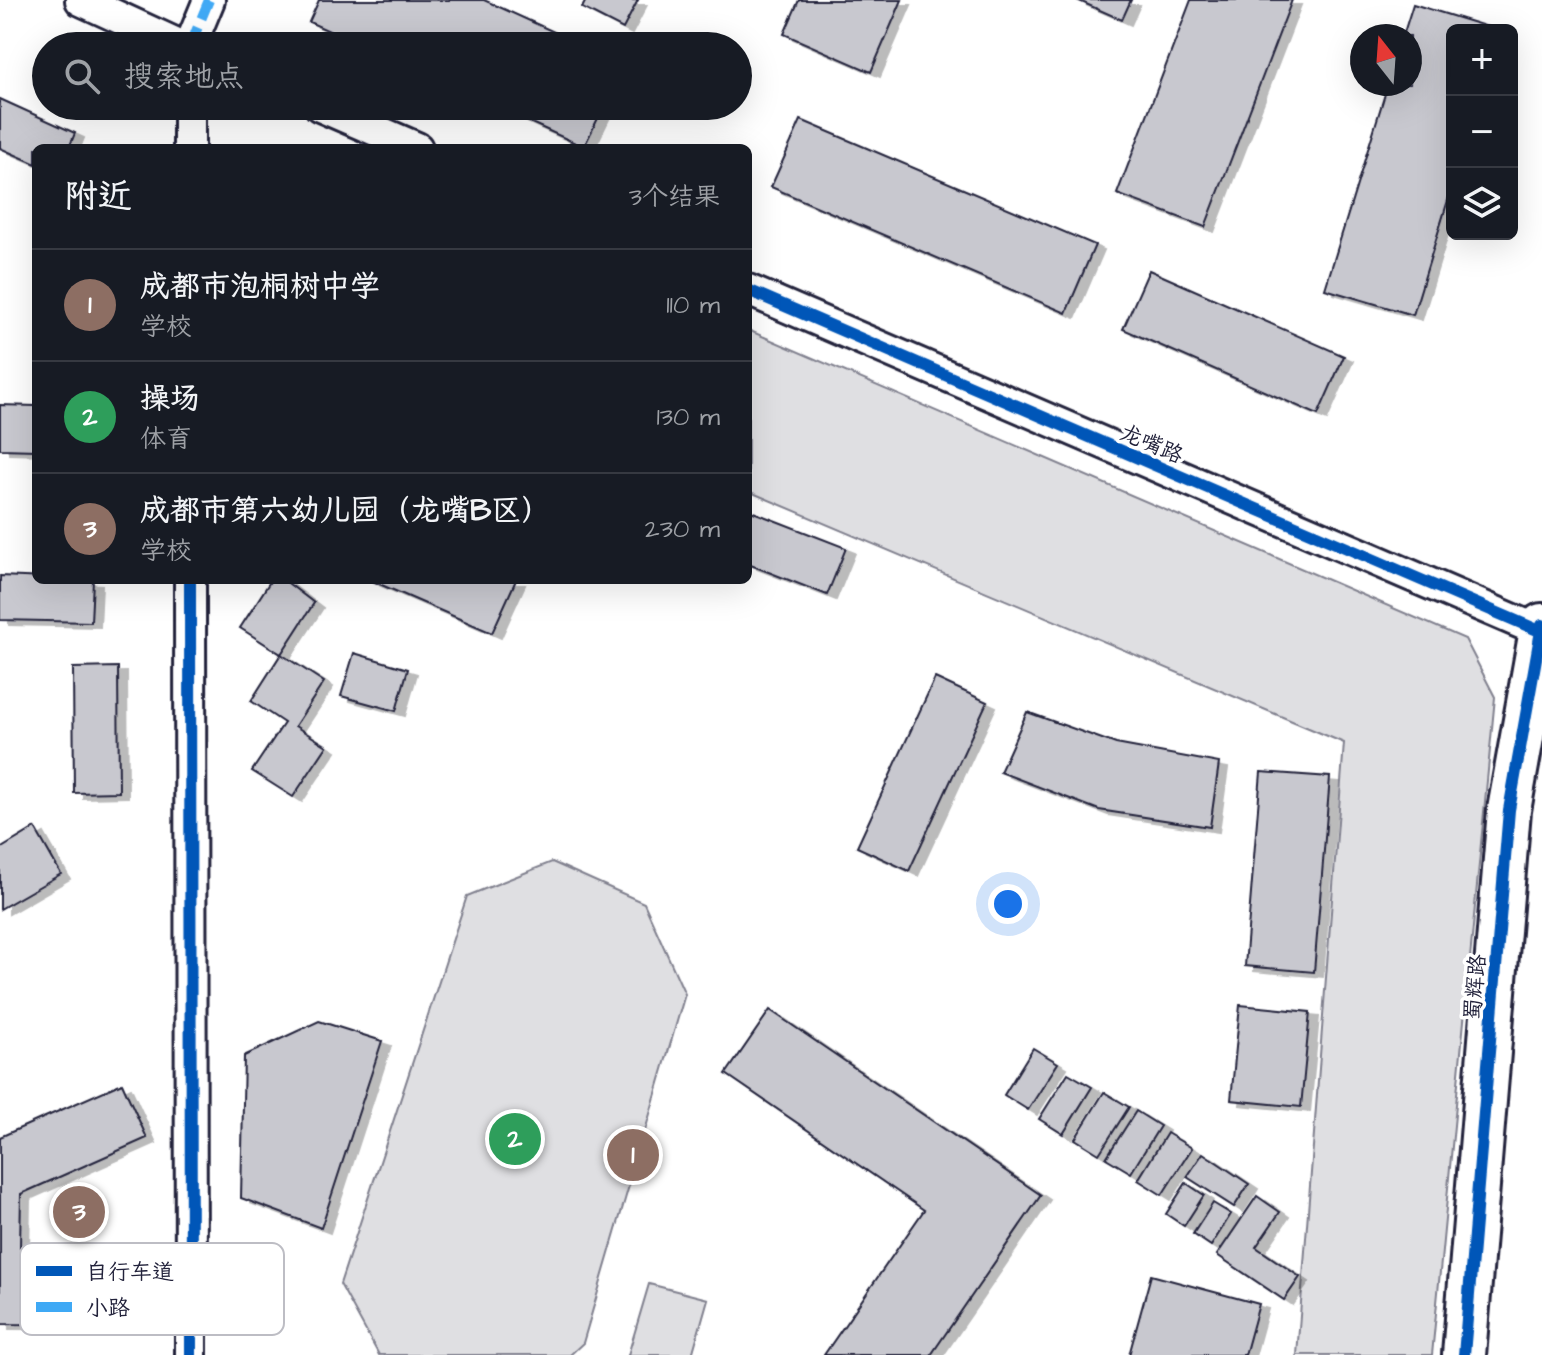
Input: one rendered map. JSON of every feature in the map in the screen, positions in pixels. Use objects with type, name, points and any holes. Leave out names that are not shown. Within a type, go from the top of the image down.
[{"type":"street","points":[[81,0],[151,32]]},
{"type":"street","points":[[196,32],[209,0]]},
{"type":"street","points":[[189,120],[189,144]]},
{"type":"street","points":[[352,120],[408,144]]},
{"type":"street","name":"龙嘴路","points":[[752,292],[1541,630]]},
{"type":"street","points":[[190,584],[191,1243]]},
{"type":"street","name":"蜀辉路","points":[[1464,1355],[1509,810],[1541,630]]},
{"type":"street","points":[[191,1335],[191,1355]]},
{"type":"shaded area","points":[[752,332],[1465,639],[1495,697],[1432,1355],[1297,1355],[1344,743],[752,493]]},
{"type":"shaded area","points":[[552,862],[644,903],[685,994],[583,1343],[570,1355],[379,1355],[340,1284],[467,896]]},
{"type":"shaded area","points":[[649,1284],[708,1299],[692,1355],[628,1355]]},
{"type":"building","points":[[319,0],[484,0],[554,32],[332,32],[309,22]]},
{"type":"building","points":[[586,0],[638,0],[623,29],[582,8]]},
{"type":"building","points":[[799,0],[902,0],[871,72],[784,34]]},
{"type":"building","points":[[1077,0],[1131,0],[1122,20]]},
{"type":"building","points":[[1191,0],[1292,0],[1205,227],[1117,194]]},
{"type":"building","points":[[1413,4],[1478,24],[1446,24],[1446,207],[1413,315],[1325,289],[1384,96],[1422,96],[1422,24],[1407,24]]},
{"type":"building","points":[[0,99],[32,114],[32,120],[46,120],[75,133],[71,144],[32,144],[32,162],[0,148]]},
{"type":"building","points":[[525,120],[597,120],[585,144],[577,144]]},
{"type":"building","points":[[801,120],[1095,245],[1066,313],[771,187]]},
{"type":"building","points":[[1149,270],[1344,356],[1318,415],[1123,329]]},
{"type":"building","points":[[0,405],[32,406],[32,450],[0,449]]},
{"type":"building","points":[[752,512],[846,548],[827,595],[752,566]]},
{"type":"building","points":[[0,576],[32,577],[32,584],[93,584],[91,622],[0,620]]},
{"type":"building","points":[[268,584],[289,584],[314,603],[281,654],[240,628]]},
{"type":"building","points":[[379,584],[514,584],[492,633]]},
{"type":"building","points":[[354,653],[408,669],[396,711],[341,696]]},
{"type":"building","points":[[281,654],[324,682],[295,726],[327,746],[293,797],[252,771],[284,723],[251,701]]},
{"type":"building","points":[[118,667],[119,792],[74,793],[73,668]]},
{"type":"building","points":[[935,678],[987,702],[909,871],[857,847]]},
{"type":"building","points":[[1027,712],[1116,744],[1219,763],[1210,827],[1099,810],[1000,772]]},
{"type":"building","points":[[1261,772],[1330,777],[1314,972],[1245,966]]},
{"type":"building","points":[[35,828],[61,874],[0,909],[0,849]]},
{"type":"building","points":[[1240,1005],[1310,1012],[1301,1107],[1231,1100]]},
{"type":"building","points":[[770,1010],[1041,1195],[931,1355],[824,1355],[924,1210],[726,1074]]},
{"type":"building","points":[[319,1021],[382,1041],[321,1228],[241,1198],[244,1056]]},
{"type":"building","points":[[1033,1048],[1058,1063],[1028,1110],[1004,1095]]},
{"type":"building","points":[[1068,1073],[1092,1087],[1063,1134],[1039,1119]]},
{"type":"building","points":[[122,1083],[147,1138],[21,1194],[20,1324],[0,1324],[0,1137]]},
{"type":"building","points":[[1104,1092],[1129,1107],[1099,1154],[1075,1139]]},
{"type":"building","points":[[1136,1111],[1160,1126],[1131,1173],[1106,1158]]},
{"type":"building","points":[[1167,1133],[1192,1148],[1162,1195],[1138,1180]]},
{"type":"building","points":[[1203,1153],[1249,1184],[1234,1207],[1187,1177]]},
{"type":"building","points":[[1186,1183],[1204,1195],[1184,1226],[1166,1214]]},
{"type":"building","points":[[1257,1196],[1280,1212],[1256,1247],[1300,1277],[1284,1300],[1217,1255]]},
{"type":"building","points":[[1213,1203],[1231,1214],[1211,1246],[1193,1234]]},
{"type":"building","points":[[1151,1275],[1259,1304],[1245,1355],[1129,1355]]},
{"type":"marked path","points":[[196,32],[209,0]]},
{"type":"cycle path","points":[[752,292],[1542,632]]},
{"type":"cycle path","points":[[190,584],[191,1243]]},
{"type":"cycle path","points":[[1464,1355],[1509,810],[1542,625]]},
{"type":"cycle path","points":[[191,1335],[191,1355]]},
{"type":"place","name":"操场","points":[[515,1139]]},
{"type":"place","name":"成都市泡桐树中学","points":[[633,1155]]},
{"type":"place","name":"成都市第六幼儿园（龙嘴B区）","points":[[79,1212]]}]
